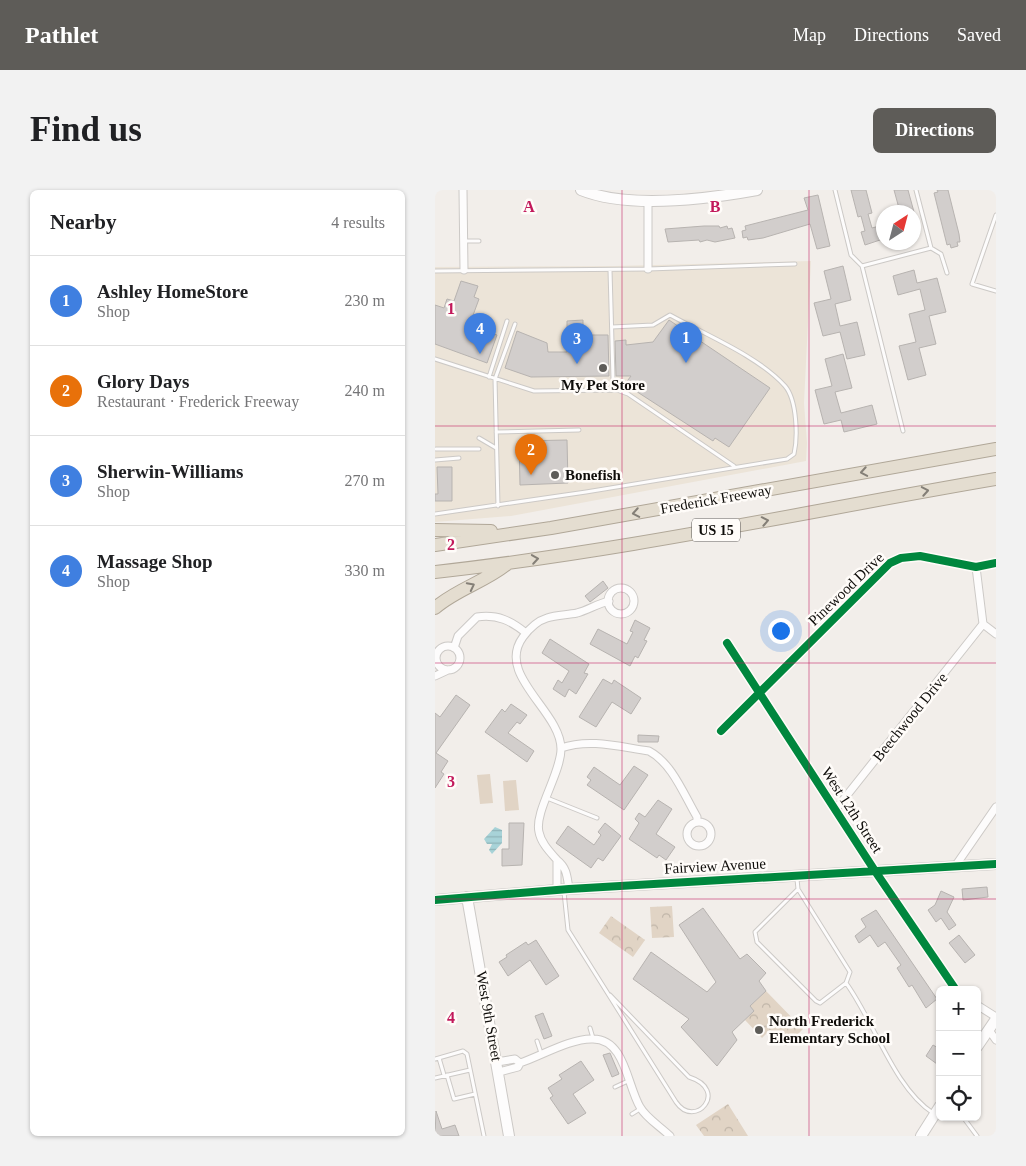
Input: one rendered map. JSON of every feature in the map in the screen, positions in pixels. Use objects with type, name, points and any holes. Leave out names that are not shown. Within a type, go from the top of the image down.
[{"type":"highway","name":"Frederick Freeway","points":[[435,546],[551,528],[996,449]]},
{"type":"highway","name":"Frederick Freeway","points":[[435,572],[507,564],[697,534],[996,479]]},
{"type":"highway","points":[[435,530],[473,532],[551,528]]},
{"type":"highway","points":[[435,608],[473,584],[492,576],[507,564]]},
{"type":"street","points":[[463,190],[464,270]]},
{"type":"street","points":[[581,190],[606,197],[649,200],[719,197],[757,190]]},
{"type":"street","points":[[648,269],[649,200]]},
{"type":"street","name":"Pinewood Drive","points":[[721,731],[890,563],[901,558],[920,556],[975,567],[996,563]]},
{"type":"street","points":[[975,567],[983,624],[996,634]]},
{"type":"street","points":[[563,889],[567,872],[538,831],[538,822],[557,770],[561,748],[549,718],[517,666],[517,648],[526,633],[547,618],[578,612],[595,604],[609,602]]},
{"type":"street","points":[[454,648],[458,636],[477,617],[494,616],[508,620],[526,633]]},
{"type":"street","name":"Beechwood Drive","points":[[836,809],[983,624]]},
{"type":"street","name":"West 12th Street","points":[[727,643],[875,872],[954,986]]},
{"type":"street","points":[[447,670],[438,664],[437,653],[443,648],[454,648]]},
{"type":"street","points":[[435,676],[455,668],[459,662],[459,654],[454,648]]},
{"type":"street","points":[[561,748],[576,742],[591,742],[649,751],[656,754],[665,763],[697,817],[697,822]]},
{"type":"street","points":[[956,866],[996,807]]},
{"type":"street","points":[[557,860],[563,889]]},
{"type":"street","name":"Fairview Avenue","points":[[435,900],[563,889],[996,864]]},
{"type":"street","name":"West 9th Street","points":[[467,897],[509,1136]]},
{"type":"street","points":[[981,1008],[996,1018],[981,1041]]},
{"type":"street","points":[[989,1030],[996,1040]]},
{"type":"street","points":[[498,1067],[518,1067],[520,1063],[576,1042],[593,1039],[614,1048],[618,1053],[641,1108],[670,1136]]},
{"type":"street","points":[[921,1136],[936,1112]]},
{"type":"lane","points":[[835,190],[851,255],[862,266],[903,431]]},
{"type":"lane","points":[[916,190],[931,248],[941,254],[947,273]]},
{"type":"lane","points":[[996,215],[971,284],[996,291]]},
{"type":"lane","points":[[464,241],[479,241]]},
{"type":"lane","points":[[862,266],[931,248]]},
{"type":"lane","points":[[435,271],[611,270],[795,264]]},
{"type":"lane","points":[[611,270],[613,379],[617,390]]},
{"type":"lane","points":[[435,514],[498,506],[734,466],[787,459],[795,454],[797,440],[794,414],[786,387],[732,347],[670,315],[653,325],[612,327]]},
{"type":"lane","points":[[489,377],[507,321]]},
{"type":"lane","points":[[498,506],[495,379],[515,324]]},
{"type":"lane","points":[[435,359],[534,390],[617,390],[628,394],[734,466]]},
{"type":"lane","points":[[496,432],[579,430]]},
{"type":"lane","points":[[479,438],[496,448]]},
{"type":"lane","points":[[436,449],[479,449]]},
{"type":"lane","points":[[435,460],[459,458]]},
{"type":"lane","points":[[547,798],[597,818]]},
{"type":"lane","points":[[797,876],[798,888],[850,972],[846,983],[820,1003],[805,991],[765,950],[755,936],[755,932],[798,888]]},
{"type":"lane","points":[[563,889],[567,930],[611,995],[679,1107],[689,1112],[700,1110],[704,1107],[709,1097],[706,1087],[689,1077],[611,995]]},
{"type":"lane","points":[[846,983],[912,1096],[936,1109]]},
{"type":"lane","points":[[590,1028],[593,1039]]},
{"type":"lane","points":[[537,1041],[542,1056]]},
{"type":"lane","points":[[475,1094],[454,1099],[446,1075],[437,1058],[463,1052],[467,1054],[475,1094],[483,1136]]},
{"type":"lane","points":[[435,1078],[470,1070]]},
{"type":"lane","points":[[615,1087],[628,1080]]},
{"type":"lane","points":[[632,1114],[641,1108]]},
{"type":"lane","points":[[966,1121],[977,1136]]},
{"type":"shaded area","points":[[811,261],[804,403],[807,443],[806,461],[511,516],[435,522],[435,267],[615,266]]},
{"type":"green space","points":[[490,774],[493,803],[480,804],[477,775]]},
{"type":"green space","points":[[516,780],[519,810],[505,811],[503,781]]},
{"type":"green space","points":[[672,906],[674,937],[652,938],[650,907]]},
{"type":"green space","points":[[611,916],[645,940],[633,957],[599,933]]},
{"type":"green space","points":[[766,991],[803,1029],[786,1046],[770,1030],[762,1038],[745,1020],[754,1011],[750,1006]]},
{"type":"green space","points":[[728,1104],[748,1136],[704,1136],[696,1125]]},
{"type":"water","points":[[495,827],[502,830],[502,843],[492,854],[489,850],[492,844],[487,844],[484,839]]},
{"type":"building","points":[[851,190],[866,190],[872,213],[868,214],[872,228],[876,227],[876,241],[865,245],[861,232],[865,231],[861,216],[858,217]]},
{"type":"building","points":[[894,190],[908,190],[912,205],[898,205]]},
{"type":"building","points":[[937,190],[948,190],[959,234],[960,242],[957,242],[958,246],[951,248],[950,244],[947,245],[934,193],[938,192]]},
{"type":"building","points":[[818,195],[830,246],[817,249],[810,224],[763,238],[748,240],[747,237],[743,238],[742,231],[746,230],[745,226],[808,210],[804,198]]},
{"type":"building","points":[[719,226],[720,228],[727,226],[728,229],[732,228],[735,238],[715,242],[707,240],[700,242],[699,240],[668,242],[665,229]]},
{"type":"building","points":[[843,266],[851,300],[835,304],[840,326],[857,322],[865,355],[847,359],[840,332],[823,336],[814,303],[831,299],[824,271]]},
{"type":"building","points":[[914,270],[917,283],[937,278],[946,312],[929,316],[936,344],[919,348],[926,375],[908,380],[899,346],[916,342],[909,314],[925,310],[920,289],[898,295],[893,276]]},
{"type":"building","points":[[461,281],[478,286],[474,297],[479,299],[472,318],[486,322],[483,330],[497,335],[487,363],[435,344],[435,305],[444,308],[447,299],[454,301]]},
{"type":"building","points":[[583,320],[583,335],[608,335],[609,376],[531,377],[505,368],[517,331],[547,343],[548,352],[567,352],[567,321]]},
{"type":"building","points":[[669,320],[770,388],[729,447],[715,438],[713,441],[625,384],[631,376],[616,376],[615,341],[626,340],[626,345],[653,342]]},
{"type":"building","points":[[843,354],[852,388],[835,392],[841,413],[872,405],[877,424],[844,432],[841,420],[824,424],[815,390],[832,386],[825,359]]},
{"type":"building","points":[[567,440],[568,483],[520,485],[519,441]]},
{"type":"building","points":[[437,467],[452,467],[452,501],[435,501],[435,494],[438,494]]},
{"type":"building","points":[[603,581],[608,588],[590,602],[585,596]]},
{"type":"building","points":[[635,620],[650,628],[644,640],[647,641],[638,658],[635,656],[630,666],[590,644],[598,629],[627,644],[633,632],[630,631]]},
{"type":"building","points":[[550,639],[589,664],[584,673],[588,674],[576,694],[569,689],[565,697],[553,689],[558,680],[562,683],[569,671],[542,653]]},
{"type":"building","points":[[603,679],[612,684],[614,680],[641,698],[631,714],[612,702],[596,727],[579,717]]},
{"type":"building","points":[[456,695],[470,705],[436,753],[448,761],[441,772],[444,774],[435,788],[435,713],[440,717]]},
{"type":"building","points":[[511,704],[527,715],[520,724],[517,722],[508,733],[534,751],[527,762],[485,732],[502,709],[505,712]]},
{"type":"building","points":[[638,735],[659,736],[658,742],[638,742]]},
{"type":"building","points":[[634,766],[648,775],[624,810],[587,785],[591,780],[587,777],[594,767],[620,785]]},
{"type":"building","points":[[658,800],[672,809],[656,834],[675,847],[666,860],[659,855],[657,858],[629,839],[639,823],[635,819],[639,813],[645,817]]},
{"type":"building","points":[[509,823],[524,823],[522,865],[502,866],[502,849],[509,849]]},
{"type":"building","points":[[605,823],[621,836],[603,861],[598,858],[591,868],[556,843],[568,826],[594,845],[601,835],[598,832]]},
{"type":"building","points":[[987,887],[988,897],[963,900],[962,889]]},
{"type":"building","points":[[941,891],[954,897],[947,912],[956,925],[949,930],[941,918],[936,922],[928,910],[935,905]]},
{"type":"building","name":"North Frederick Elementary School","points":[[703,908],[740,959],[747,954],[766,973],[759,981],[766,991],[750,1006],[754,1011],[732,1032],[737,1040],[717,1066],[681,1027],[689,1019],[633,979],[651,952],[707,992],[716,982],[679,925]]},
{"type":"building","points":[[876,910],[936,1000],[926,1008],[912,985],[909,987],[897,968],[901,965],[885,942],[878,947],[870,935],[859,943],[855,936],[866,927],[861,919]]},
{"type":"building","points":[[959,935],[975,955],[965,963],[949,943]]},
{"type":"building","points":[[536,940],[559,976],[546,985],[530,960],[508,976],[499,962],[526,942],[528,945]]},
{"type":"building","points":[[543,1013],[552,1036],[544,1039],[535,1016]]},
{"type":"building","points":[[933,1045],[936,1047],[936,1063],[926,1056]]},
{"type":"building","points":[[610,1053],[619,1074],[612,1077],[603,1055]]},
{"type":"building","points":[[581,1061],[594,1080],[573,1094],[586,1113],[568,1124],[550,1098],[553,1096],[548,1088],[562,1079],[559,1075]]},
{"type":"building","points":[[436,1111],[442,1129],[455,1125],[459,1136],[435,1136]]},
{"type":"cycle path","points":[[721,731],[890,563],[901,558],[920,556],[976,567],[996,563]]},
{"type":"cycle path","points":[[727,643],[875,871],[953,986]]},
{"type":"cycle path","points":[[435,900],[569,889],[996,864]]},
{"type":"place","name":"Massage Shop","points":[[480,354]]},
{"type":"place","name":"Ashley HomeStore","points":[[686,363]]},
{"type":"place","name":"Sherwin-Williams","points":[[577,364]]},
{"type":"place","name":"My Pet Store","points":[[603,368]]},
{"type":"place","name":"Glory Days","points":[[531,475]]},
{"type":"place","name":"Bonefish","points":[[555,475]]},
{"type":"place","name":"North Frederick Elementary School","points":[[759,1030]]}]
